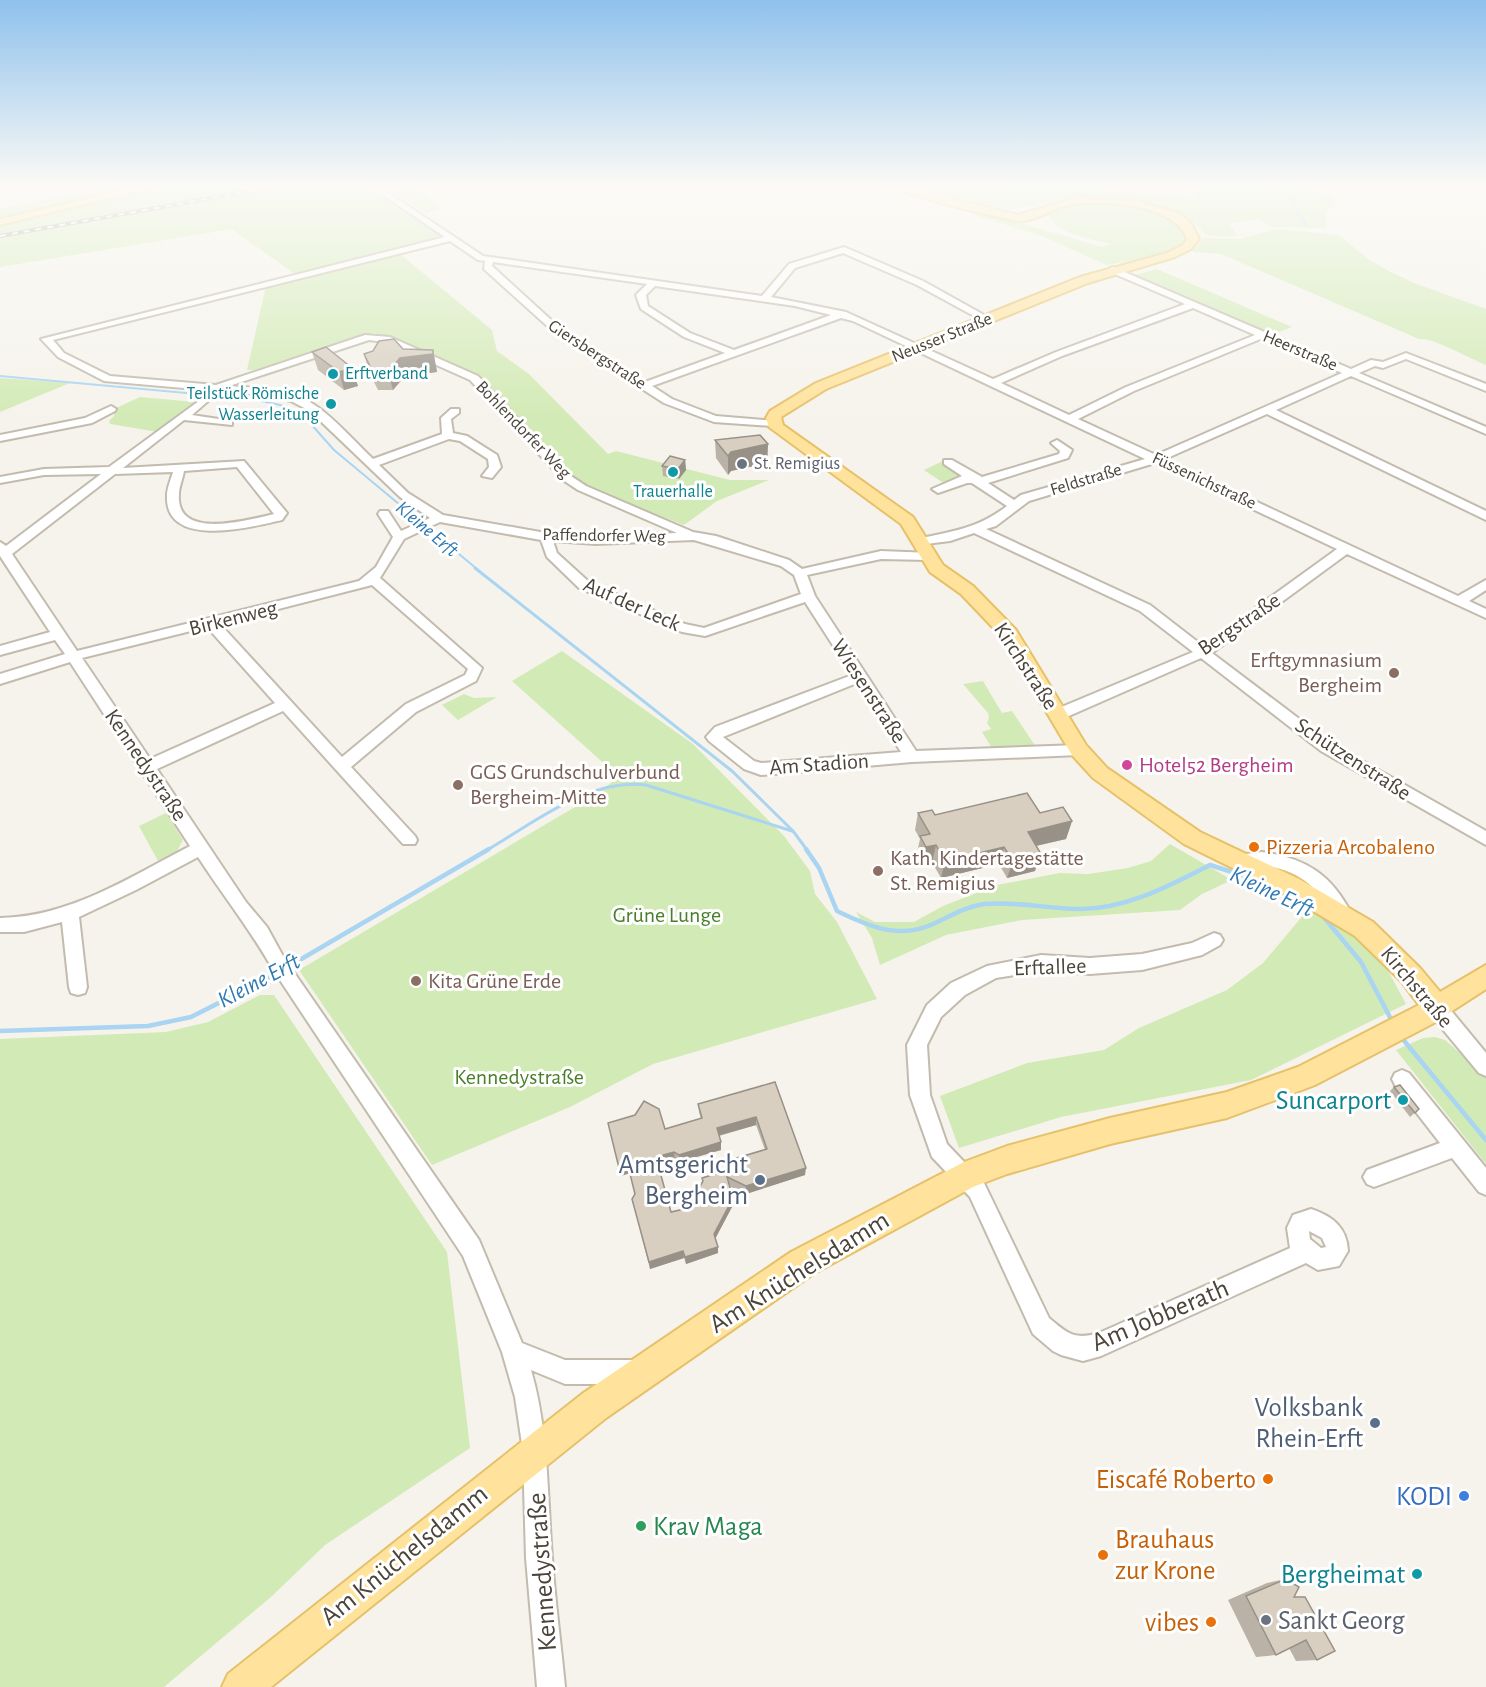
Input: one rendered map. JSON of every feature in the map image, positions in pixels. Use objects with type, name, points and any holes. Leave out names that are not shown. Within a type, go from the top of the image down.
[{"type":"main road","name":"Neusser Straße","points":[[774,418],[821,386],[1131,265]]},
{"type":"main road","name":"Kirchstraße","points":[[774,418],[776,427],[907,521],[936,568],[967,590],[989,610],[1009,634],[1079,750],[1100,773],[1192,838],[1342,913],[1382,946],[1423,989],[1430,1012]]},
{"type":"main road","name":"Am Knüchelsdamm","points":[[241,1687],[534,1451],[642,1372],[802,1263],[964,1176],[1040,1150],[1227,1105],[1268,1092],[1322,1069],[1389,1034],[1430,1012],[1486,976]]},
{"type":"street","points":[[213,388],[108,379],[61,355],[46,339],[345,265]]},
{"type":"street","name":"Giersbergstraße","points":[[488,265],[487,267],[544,320],[644,386],[689,411],[714,419],[774,418]]},
{"type":"street","name":"Füssenichstraße","points":[[525,265],[765,298],[843,314],[995,382],[1486,614]]},
{"type":"street","points":[[765,298],[792,266],[796,265]]},
{"type":"street","points":[[878,265],[920,283],[988,320]]},
{"type":"street","name":"Heerstraße","points":[[1113,270],[1486,431]]},
{"type":"street","points":[[654,282],[642,296],[644,307],[687,335],[736,354]]},
{"type":"street","points":[[995,382],[1059,354],[1192,305]]},
{"type":"street","points":[[644,386],[843,314]]},
{"type":"street","points":[[1071,418],[1130,389],[1262,335]]},
{"type":"street","name":"Bohlendorfer Weg","points":[[213,388],[368,337],[387,339],[474,378],[567,478],[582,488],[693,536]]},
{"type":"street","name":"Feldstraße","points":[[925,549],[992,523],[1025,498],[1157,459],[1375,362],[1383,365],[1406,356],[1486,388]]},
{"type":"street","name":"Paffendorfer Weg","points":[[213,388],[282,395],[314,409],[370,465],[435,520],[546,537],[596,540],[693,536],[732,544],[785,563],[800,573]]},
{"type":"street","points":[[3,550],[113,471],[203,401]]},
{"type":"street","points":[[0,438],[92,419],[109,410]]},
{"type":"street","points":[[1268,410],[1486,516]]},
{"type":"street","points":[[448,436],[446,418],[454,411]]},
{"type":"street","points":[[183,417],[228,423]]},
{"type":"street","points":[[31,419],[44,428]]},
{"type":"street","points":[[370,465],[448,436],[463,438],[493,457],[495,467],[488,476]]},
{"type":"street","points":[[938,489],[966,478],[983,481],[1064,456],[1066,450],[1058,443]]},
{"type":"street","points":[[948,462],[1015,506]]},
{"type":"street","points":[[0,480],[44,472],[179,470],[240,463],[281,513],[278,517],[242,526],[219,528],[193,525],[177,517],[172,510],[171,502],[179,470]]},
{"type":"street","points":[[384,514],[404,535]]},
{"type":"street","points":[[343,765],[411,708],[471,678],[475,673],[475,668],[373,579],[404,535],[435,520]]},
{"type":"street","name":"Schützenstraße","points":[[976,529],[1145,608],[1326,747],[1486,839]]},
{"type":"street","name":"Auf der Leck","points":[[546,537],[551,554],[584,585],[682,628],[705,632],[808,596]]},
{"type":"street","name":"Bergstraße","points":[[1057,715],[1204,652],[1347,548]]},
{"type":"street","points":[[800,573],[881,555],[925,549]]},
{"type":"street","name":"Kennedystraße","points":[[3,550],[240,907],[261,932],[284,970],[471,1248],[514,1352],[527,1397],[534,1451],[539,1558],[551,1687]]},
{"type":"street","name":"Wiesenstraße","points":[[800,573],[808,596],[912,757],[1079,750]]},
{"type":"street","name":"Birkenweg","points":[[0,680],[74,656],[350,590],[373,579]]},
{"type":"street","points":[[1459,601],[1486,584]]},
{"type":"street","points":[[212,624],[409,840]]},
{"type":"street","points":[[0,651],[60,634]]},
{"type":"street","name":"Am Stadion","points":[[859,677],[741,722],[714,736],[749,765],[761,769],[912,757]]},
{"type":"street","points":[[147,767],[285,704]]},
{"type":"street","points":[[0,925],[44,921],[70,913],[202,847]]},
{"type":"street","points":[[70,913],[78,987]]},
{"type":"street","name":"Erftallee","points":[[964,1176],[939,1150],[920,1095],[917,1046],[934,1011],[957,989],[993,971],[1041,963],[1090,966],[1142,962],[1196,950],[1214,940]]},
{"type":"street","name":"Kirchstraße","points":[[1430,1012],[1486,1066]]},
{"type":"street","points":[[1402,1079],[1486,1185]]},
{"type":"street","points":[[1374,1177],[1455,1147]]},
{"type":"street","name":"Am Jobberath","points":[[964,1176],[981,1198],[1041,1326],[1061,1343],[1083,1349],[1101,1344],[1306,1252]]},
{"type":"street","points":[[514,1352],[565,1372],[642,1372]]},
{"type":"green space","points":[[282,265],[336,265],[296,275]]},
{"type":"green space","points":[[352,265],[413,265],[492,330],[497,351],[529,374],[608,454],[616,451],[730,480],[769,480],[717,501],[684,525],[597,492],[578,480],[481,379],[374,333],[255,370],[247,370],[266,286]]},
{"type":"green space","points":[[1246,265],[1378,265],[1414,283],[1486,309],[1486,365],[1442,345],[1419,339]]},
{"type":"green space","points":[[1157,269],[1292,327],[1269,336],[1138,279],[1135,275]]},
{"type":"green space","points":[[0,378],[70,383],[0,412]]},
{"type":"green space","points":[[140,397],[195,402],[158,432],[110,424],[109,421],[114,416],[114,409]]},
{"type":"green space","points":[[943,461],[964,475],[945,484],[924,470]]},
{"type":"green space","name":"Grüne Lunge","points":[[562,651],[693,744],[784,836],[810,871],[815,894],[837,922],[877,999],[653,1064],[570,1107],[432,1165],[299,970],[592,797],[619,777],[512,681]]},
{"type":"green space","points":[[983,681],[1002,713],[1012,711],[1036,747],[1014,750],[992,748],[982,732],[991,729],[987,723],[988,713],[963,684]]},
{"type":"green space","points":[[464,694],[474,698],[497,697],[458,720],[442,705]]},
{"type":"green space","points":[[166,813],[183,840],[177,851],[158,861],[139,826]]},
{"type":"green space","points":[[1170,844],[1232,880],[1202,894],[1180,910],[1022,920],[946,935],[880,965],[872,938],[856,912],[875,922],[914,922],[943,906],[997,885],[1060,873],[1088,874],[1128,868],[1151,861]]},
{"type":"green space","points":[[1310,907],[1377,950],[1406,1004],[1251,1080],[1061,1117],[959,1148],[940,1096],[1027,1063],[1104,1050],[1139,1028],[1227,990],[1263,963]]},
{"type":"green space","points":[[260,995],[274,995],[447,1252],[470,1448],[325,1545],[271,1597],[164,1687],[0,1687],[0,1039],[166,1032],[208,1022]]},
{"type":"green space","points":[[1435,1037],[1445,1040],[1486,1076],[1486,1164],[1396,1050],[1423,1038]]},
{"type":"building","points":[[394,339],[403,349],[433,350],[433,354],[400,358],[388,372],[373,372],[364,354],[373,351],[379,341]]},
{"type":"building","points":[[326,347],[352,368],[339,372],[312,352]]},
{"type":"building","points":[[760,435],[768,444],[731,452],[728,456],[715,440]]},
{"type":"building","points":[[670,456],[685,460],[678,469],[662,466]]},
{"type":"building","points":[[1027,793],[1040,813],[1063,807],[1072,821],[1028,832],[1041,854],[1013,861],[1004,847],[945,861],[936,845],[926,847],[920,836],[930,834],[918,813],[932,810],[935,815]]},
{"type":"building","name":"Amtsgericht Bergheim","points":[[775,1082],[806,1168],[746,1186],[727,1177],[733,1198],[714,1234],[718,1247],[685,1257],[683,1251],[649,1262],[632,1199],[635,1194],[628,1166],[619,1168],[608,1123],[635,1115],[644,1101],[659,1109],[665,1129],[702,1118],[698,1104]],"holes":[[[756,1117],[767,1149],[737,1158],[731,1169],[702,1178],[703,1181],[688,1208],[671,1212],[656,1157],[674,1152],[679,1155],[721,1142],[717,1128]]]},
{"type":"building","points":[[1400,1085],[1419,1109],[1415,1113],[1394,1087]]},
{"type":"building","points":[[1286,1579],[1299,1587],[1294,1597],[1305,1597],[1335,1651],[1317,1660],[1306,1640],[1276,1655],[1246,1596]]},
{"type":"waterway","name":"Kleine Erft","points":[[0,376],[252,399],[280,405],[303,415],[334,450],[477,569]]},
{"type":"waterway","name":"Kleine Erft","points":[[475,568],[732,771],[793,831],[807,850]]},
{"type":"waterway","name":"Kleine Erft","points":[[487,850],[583,795],[603,788],[624,785],[646,785],[792,831]]},
{"type":"waterway","name":"Kleine Erft","points":[[286,968],[489,849]]},
{"type":"waterway","name":"Kleine Erft","points":[[806,849],[819,868],[837,911],[860,922],[896,931],[920,929],[984,904],[1081,909],[1115,905],[1148,894],[1210,865],[1254,879],[1287,895]]},
{"type":"waterway","name":"Kleine Erft","points":[[1322,915],[1361,962],[1393,1023]]},
{"type":"waterway","name":"Kleine Erft","points":[[0,1031],[148,1026],[191,1017],[280,972]]},
{"type":"waterway","name":"Kleine Erft","points":[[1401,1037],[1486,1140]]},
{"type":"place","name":"Erftverband","points":[[333,374]]},
{"type":"place","name":"Teilstück Römische Wasserleitung","points":[[331,404]]},
{"type":"place","name":"St. Remigius","points":[[742,464]]},
{"type":"place","name":"Trauerhalle","points":[[673,472]]},
{"type":"place","name":"Erftgymnasium Bergheim","points":[[1394,673]]},
{"type":"place","name":"Hotel52 Bergheim","points":[[1127,765]]},
{"type":"place","name":"GGS Grundschulverbund Bergheim-Mitte","points":[[458,785]]},
{"type":"place","name":"Pizzeria Arcobaleno","points":[[1254,847]]},
{"type":"place","name":"Kath. Kindertagestätte St. Remigius","points":[[878,871]]},
{"type":"place","name":"Kita Grüne Erde","points":[[416,981]]},
{"type":"place","name":"Suncarport","points":[[1403,1100]]},
{"type":"place","name":"Amtsgericht Bergheim","points":[[760,1180]]},
{"type":"place","name":"Volksbank Rhein-Erft","points":[[1375,1423]]},
{"type":"place","name":"Eiscafé Roberto","points":[[1268,1479]]},
{"type":"place","name":"KODI","points":[[1464,1496]]},
{"type":"place","name":"Krav Maga","points":[[641,1526]]},
{"type":"place","name":"Brauhaus zur Krone","points":[[1103,1555]]},
{"type":"place","name":"Bergheimat","points":[[1417,1574]]},
{"type":"place","name":"Sankt Georg","points":[[1266,1620]]},
{"type":"place","name":"vibes","points":[[1211,1622]]}]
